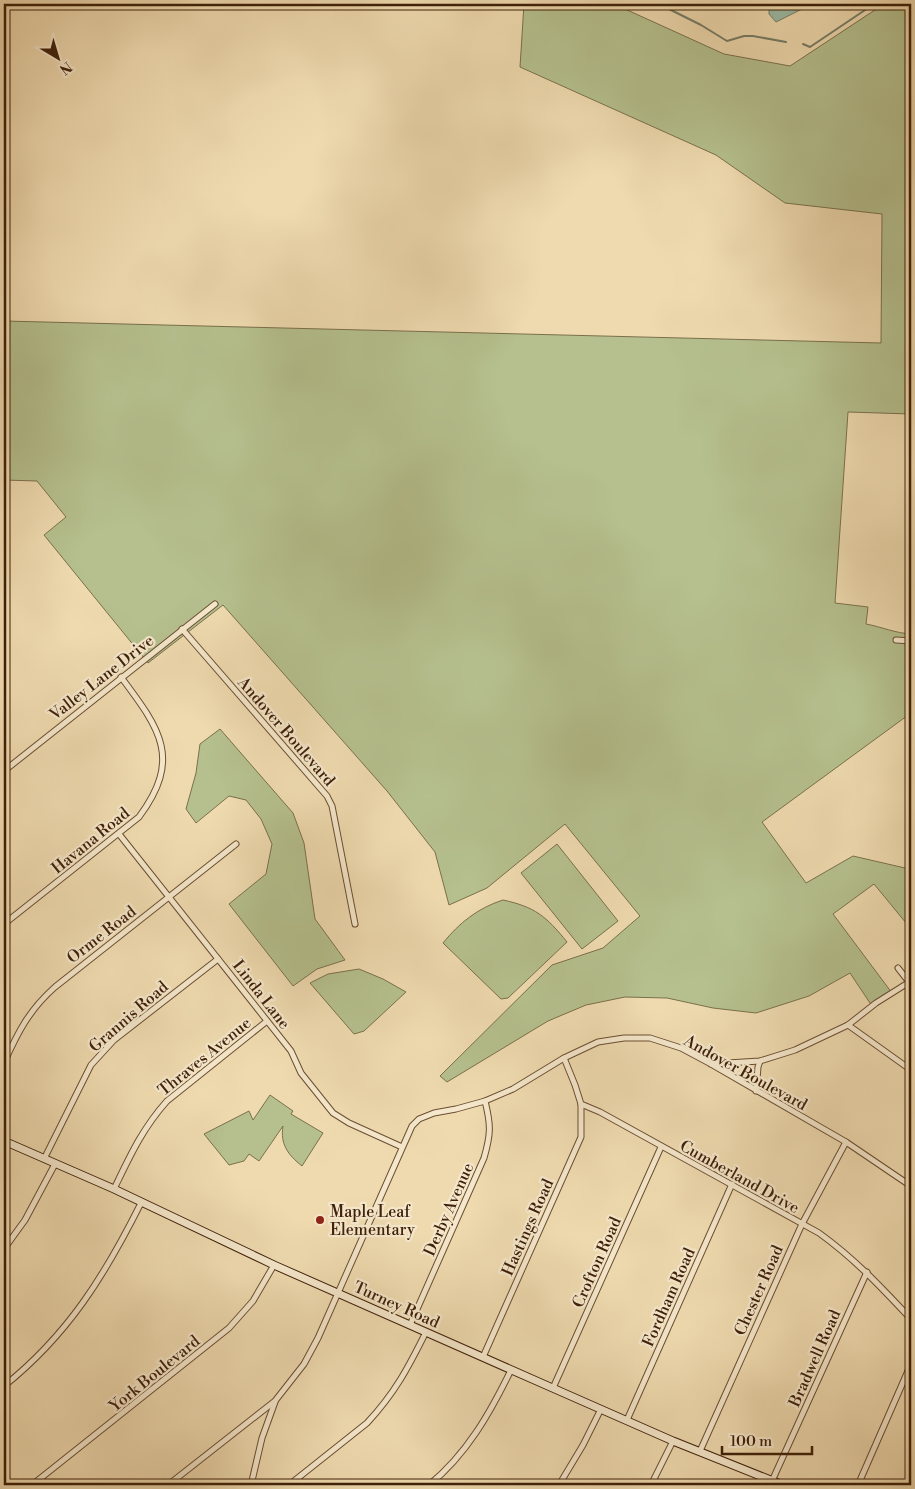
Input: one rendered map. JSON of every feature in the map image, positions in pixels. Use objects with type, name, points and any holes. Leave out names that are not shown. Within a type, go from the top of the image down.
[{"type":"main road","points":[[4,8],[6,4]]},
{"type":"main road","name":"Turney Road","points":[[4,1141],[114,1189],[274,1265],[511,1370],[672,1441],[783,1485]]},
{"type":"street","name":"Valley Lane Drive","points":[[4,771],[214,604]]},
{"type":"street","name":"Andover Boulevard","points":[[182,629],[326,796],[332,806],[355,924]]},
{"type":"street","points":[[896,640],[911,641]]},
{"type":"street","name":"Havana Road","points":[[4,924],[139,817],[151,801],[159,785],[163,766],[162,748],[158,732],[148,714],[121,677]]},
{"type":"street","name":"Linda Lane","points":[[119,834],[291,1051],[301,1073],[333,1112],[349,1123],[402,1147]]},
{"type":"street","name":"Orme Road","points":[[4,1063],[20,1027],[39,1001],[236,844]]},
{"type":"street","name":"Grannis Road","points":[[44,1159],[91,1065],[114,1040],[218,959]]},
{"type":"street","points":[[710,1064],[760,1061],[795,1050],[848,1025],[876,1003],[910,982],[898,968]]},
{"type":"street","name":"Thraves Avenue","points":[[114,1189],[141,1135],[153,1116],[167,1101],[267,1021]]},
{"type":"street","points":[[848,1025],[911,1070]]},
{"type":"street","name":"Andover Boulevard","points":[[402,1147],[412,1126],[419,1119],[434,1113],[485,1101],[513,1089],[564,1058],[598,1042],[624,1038],[650,1038],[681,1048],[756,1090],[846,1142],[911,1186]]},
{"type":"street","points":[[564,1058],[581,1104]]},
{"type":"street","points":[[756,1090],[760,1061]]},
{"type":"street","name":"Derby Avenue","points":[[410,1325],[484,1158],[491,1122],[485,1101]]},
{"type":"street","name":"Cumberland Drive","points":[[581,1104],[600,1112],[819,1233],[845,1252],[867,1272],[911,1319]]},
{"type":"street","name":"Hastings Road","points":[[483,1357],[581,1137],[581,1104]]},
{"type":"street","name":"Chester Road","points":[[700,1451],[802,1224],[846,1142]]},
{"type":"street","points":[[251,1485],[262,1438],[276,1401],[311,1352],[402,1147]]},
{"type":"street","name":"Crofton Road","points":[[553,1388],[661,1147]]},
{"type":"street","points":[[4,1249],[25,1220],[55,1164]]},
{"type":"street","name":"Fordham Road","points":[[627,1420],[732,1184]]},
{"type":"street","points":[[4,1386],[46,1346],[78,1310],[104,1273],[140,1202]]},
{"type":"street","name":"York Boulevard","points":[[32,1485],[229,1328],[253,1301],[274,1265]]},
{"type":"street","name":"Bradwell Road","points":[[772,1481],[867,1272]]},
{"type":"street","points":[[289,1485],[367,1423],[376,1413],[399,1385],[426,1332]]},
{"type":"street","points":[[858,1485],[911,1364]]},
{"type":"street","points":[[429,1485],[449,1467],[473,1438],[494,1405],[511,1370]]},
{"type":"street","points":[[168,1485],[276,1401]]},
{"type":"street","points":[[559,1485],[584,1445],[600,1409]]},
{"type":"street","points":[[651,1485],[672,1441]]},
{"type":"shaded area","points":[[524,4],[614,4],[724,54],[790,66],[884,4],[911,4],[911,414],[848,412],[835,603],[868,607],[866,624],[911,634],[911,713],[762,822],[806,883],[853,856],[905,868],[911,875],[911,929],[874,884],[833,914],[892,993],[872,1006],[850,973],[809,996],[756,1013],[713,1008],[667,998],[625,997],[586,1005],[548,1021],[447,1082],[440,1076],[552,965],[603,948],[640,916],[565,824],[487,888],[449,905],[435,852],[387,791],[223,605],[148,663],[44,535],[66,517],[37,481],[4,480],[4,321],[881,343],[882,214],[785,203],[716,155],[520,67]]},
{"type":"shaded area","points":[[775,4],[801,4],[804,8],[776,22],[769,14],[769,9]]},
{"type":"shaded area","points":[[220,729],[293,813],[304,843],[315,919],[345,960],[317,969],[293,986],[229,904],[266,874],[272,844],[261,819],[246,800],[229,796],[196,823],[186,809],[196,773],[200,744]]},
{"type":"shaded area","points":[[557,844],[618,921],[582,949],[521,873]]},
{"type":"shaded area","points":[[503,900],[524,906],[539,914],[553,925],[567,942],[508,998],[501,999],[443,943],[470,917],[485,907]]},
{"type":"shaded area","points":[[359,969],[383,979],[406,992],[364,1031],[354,1034],[310,983],[328,974]]},
{"type":"shaded area","points":[[270,1095],[293,1111],[291,1114],[323,1133],[302,1166],[286,1149],[282,1132],[283,1126],[259,1161],[249,1154],[244,1161],[229,1165],[204,1134],[249,1111],[253,1120]]},
{"type":"waterway","points":[[659,4],[701,25],[727,41],[744,36],[753,36],[786,42]]},
{"type":"waterway","points":[[803,44],[810,47],[874,4]]},
{"type":"place","name":"Maple Leaf Elementary","points":[[320,1220]]}]
